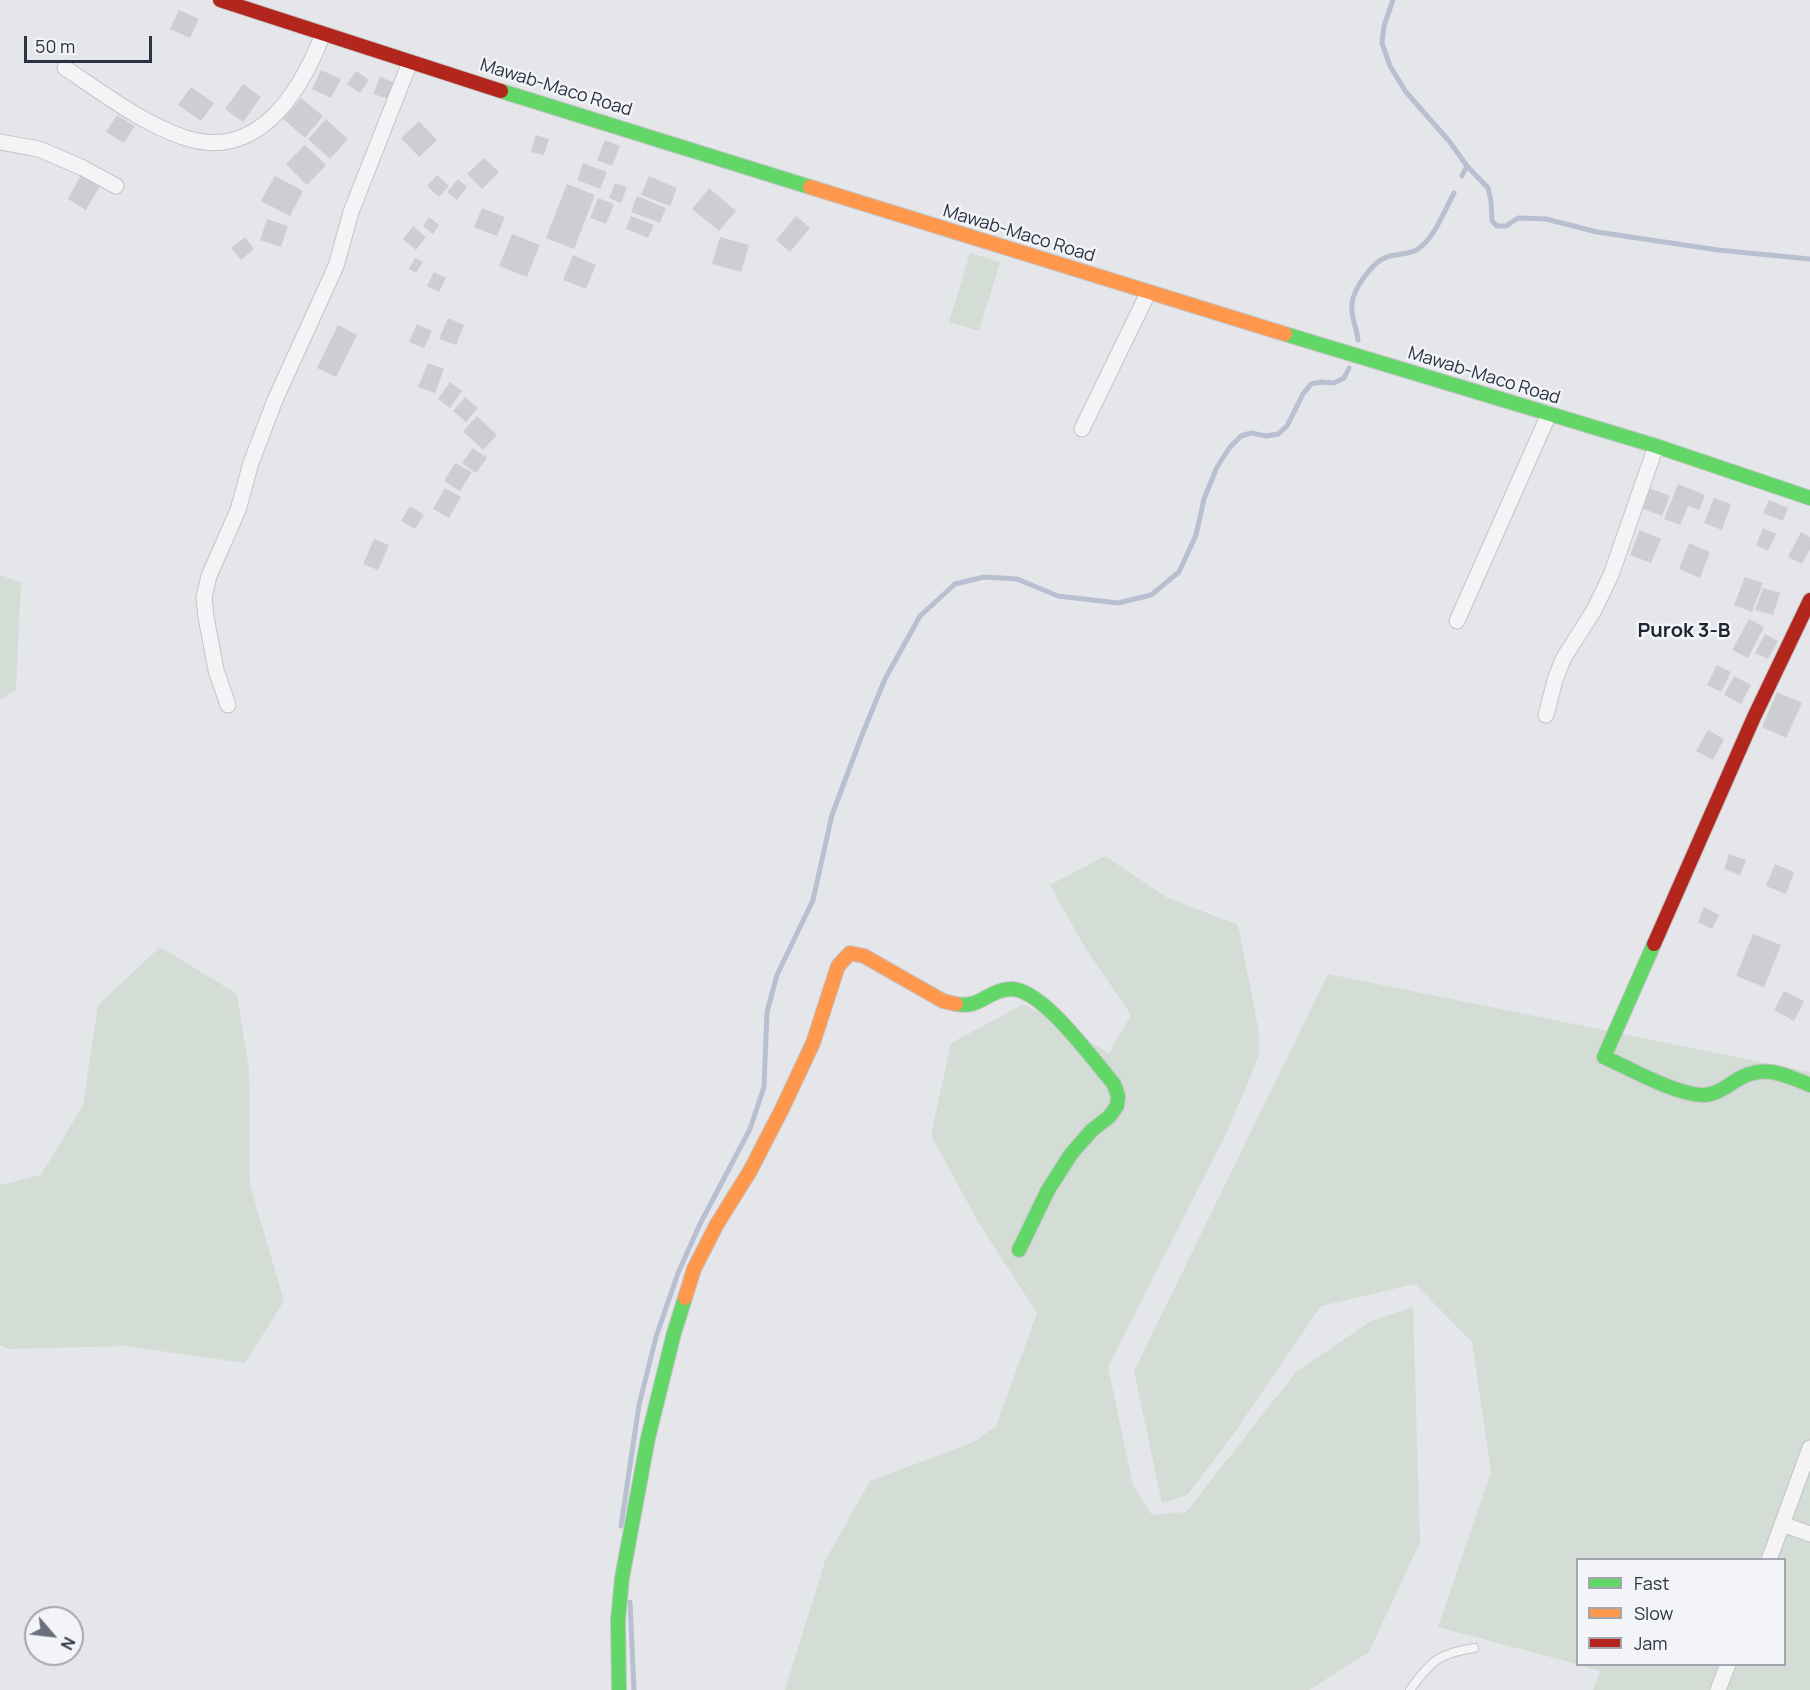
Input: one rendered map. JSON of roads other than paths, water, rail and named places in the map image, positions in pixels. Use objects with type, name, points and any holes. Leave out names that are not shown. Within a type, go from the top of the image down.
[{"type":"street","name":"Mawab-Maco Road","points":[[220,0],[410,62],[1148,293],[1656,446],[1810,498]]},
{"type":"street","points":[[65,68],[159,127],[183,138],[206,143],[232,141],[256,131],[290,98],[311,65],[323,34]]},
{"type":"street","points":[[228,705],[216,670],[206,617],[204,597],[208,576],[238,510],[251,463],[275,400],[333,274],[351,212],[410,62]]},
{"type":"street","points":[[0,142],[39,149],[83,168],[116,186]]},
{"type":"street","points":[[1082,429],[1148,293]]},
{"type":"street","points":[[1457,621],[1549,414]]},
{"type":"street","points":[[1546,715],[1563,658],[1593,612],[1611,575],[1656,446]]},
{"type":"street","points":[[1810,600],[1754,717],[1604,1057],[1688,1092],[1703,1095],[1722,1090],[1742,1076],[1757,1071],[1773,1073],[1810,1085]]},
{"type":"street","points":[[619,1690],[618,1620],[622,1578],[648,1438],[677,1322],[694,1269],[717,1224],[750,1171],[786,1099],[813,1043],[838,966],[850,953],[864,956],[943,1001],[961,1005],[979,1003],[995,991],[1014,989],[1029,993],[1048,1007],[1114,1084],[1118,1096],[1116,1106],[1109,1117],[1092,1130],[1071,1154],[1048,1190],[1019,1250]]},
{"type":"street","points":[[1770,1558],[1810,1448]]},
{"type":"street","points":[[1782,1524],[1810,1534]]},
{"type":"street","points":[[1718,1690],[1728,1666]]},
{"type":"lane","points":[[1410,1690],[1425,1669],[1438,1658],[1453,1651],[1474,1648]]},
{"type":"waterway","points":[[1393,0],[1384,26],[1382,43],[1390,66],[1406,92],[1488,188],[1492,221],[1497,226],[1506,226],[1518,218],[1546,219],[1597,232],[1718,250],[1810,259]]},
{"type":"waterway","points":[[1462,176],[1467,166]]},
{"type":"waterway","points":[[1358,340],[1352,308],[1353,298],[1360,284],[1370,270],[1382,260],[1414,251],[1422,246],[1436,228],[1454,193]]},
{"type":"waterway","points":[[621,1526],[639,1405],[656,1337],[678,1273],[700,1224],[750,1129],[764,1087],[767,1012],[777,975],[813,900],[832,815],[862,735],[885,679],[920,616],[955,584],[984,577],[1017,579],[1058,596],[1118,603],[1151,595],[1179,572],[1196,535],[1204,499],[1217,467],[1230,447],[1241,436],[1251,433],[1266,436],[1278,434],[1287,426],[1303,394],[1311,384],[1334,383],[1344,378],[1349,368]]},
{"type":"waterway","points":[[630,1602],[634,1690]]},
{"type":"district","name":"Purok 3-B","points":[[1684,631]]}]
